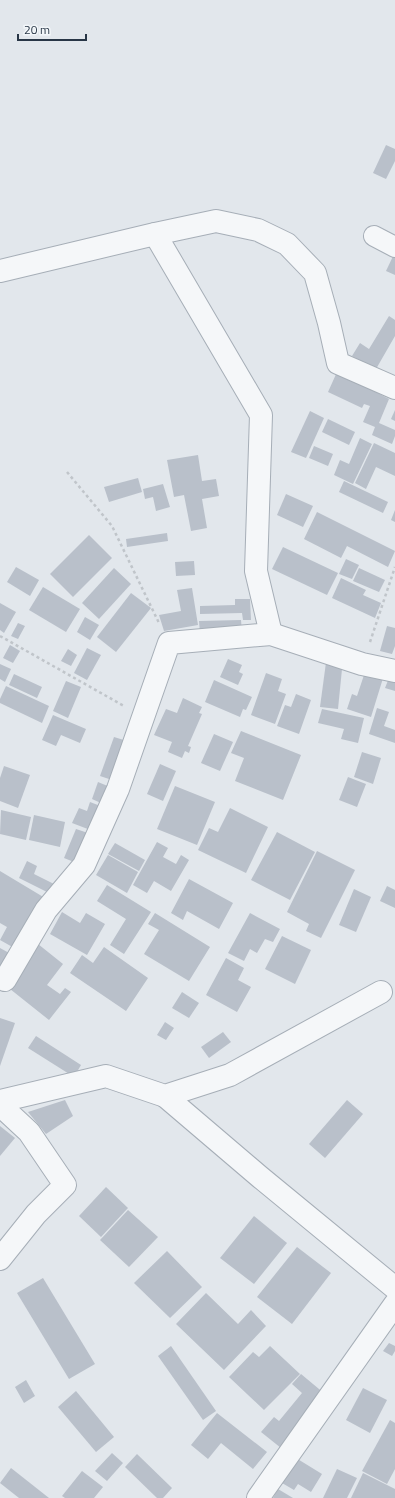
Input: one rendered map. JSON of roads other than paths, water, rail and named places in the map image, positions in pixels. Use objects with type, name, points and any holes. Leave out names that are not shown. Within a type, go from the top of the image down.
[{"type":"street","points":[[0,271],[216,221],[258,230],[287,244],[315,273],[330,323],[338,362],[395,388]]},
{"type":"street","points":[[155,234],[260,415],[256,571],[271,634]]},
{"type":"street","points":[[374,236],[395,247]]},
{"type":"street","points":[[0,978],[4,980],[46,910],[84,864],[118,789],[169,644],[271,634],[362,664],[395,671]]},
{"type":"street","points":[[164,1096],[230,1075],[381,992]]},
{"type":"street","points":[[0,1101],[106,1076],[164,1096],[395,1288]]},
{"type":"street","points":[[0,1105],[29,1132],[65,1185],[36,1214],[0,1259]]},
{"type":"street","points":[[258,1498],[395,1304]]}]
